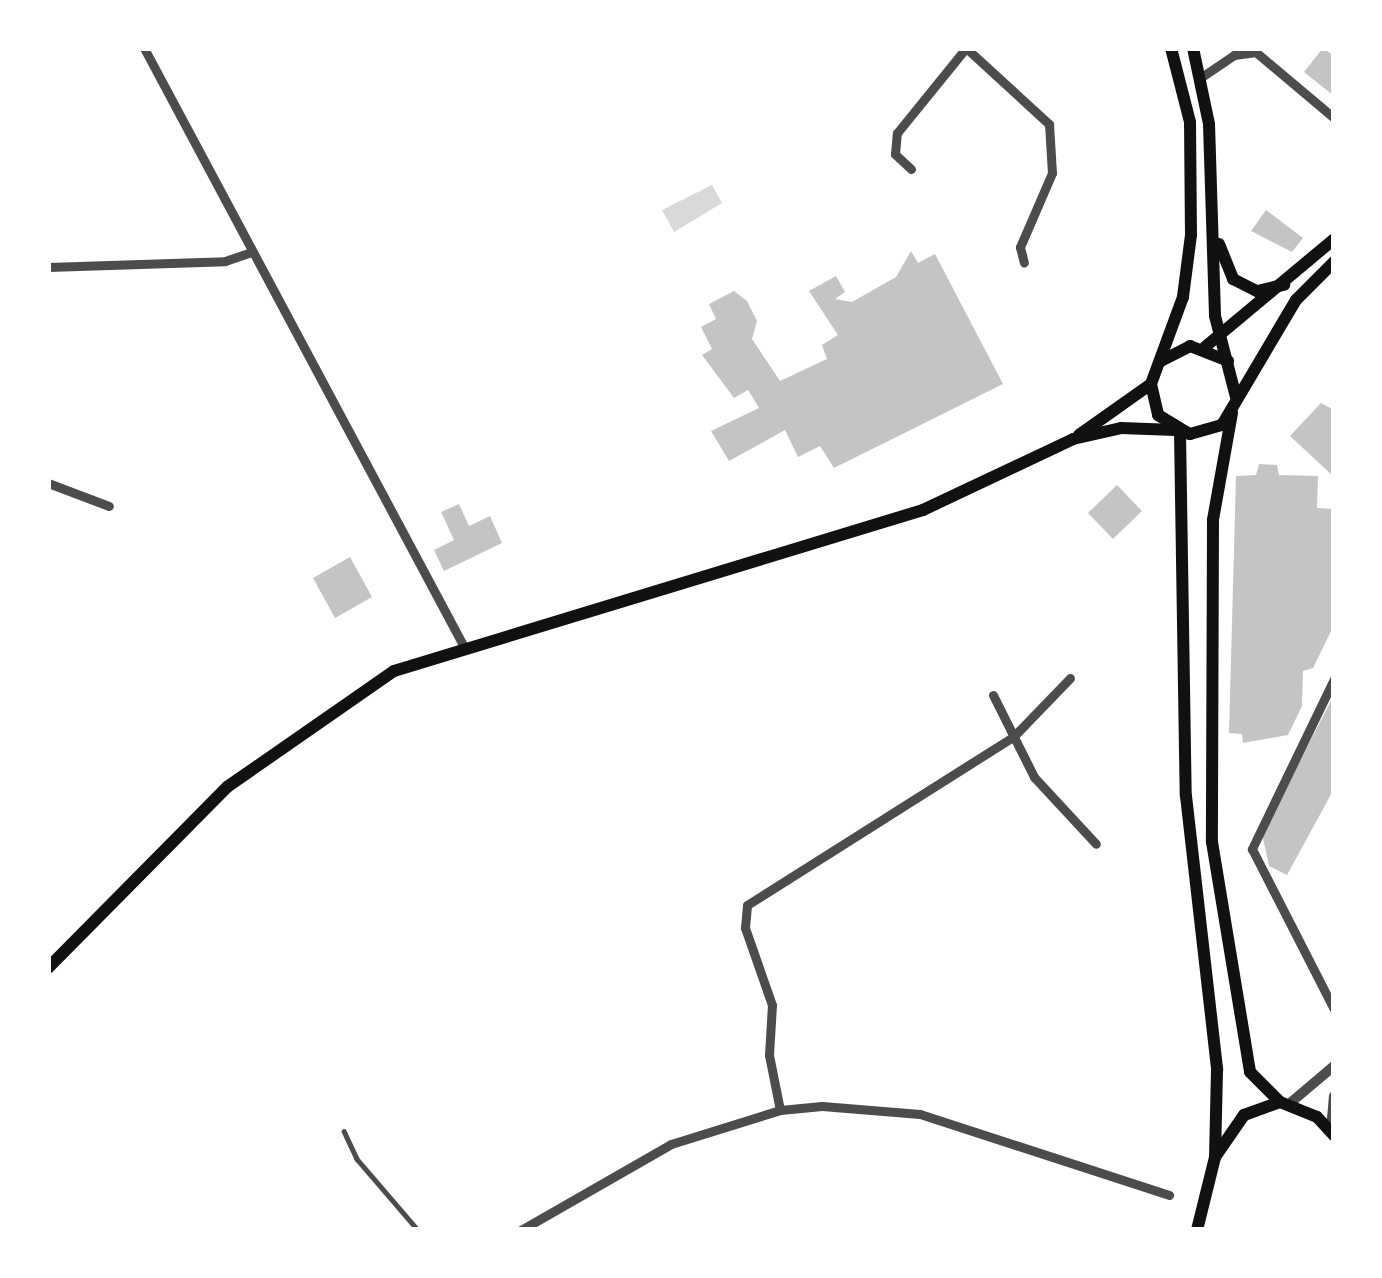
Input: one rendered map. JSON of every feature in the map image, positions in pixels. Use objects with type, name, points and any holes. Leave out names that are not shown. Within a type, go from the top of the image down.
[{"type":"main road","points":[[1073,440],[1150,384],[1183,298],[1191,235],[1190,122],[1172,48]]},
{"type":"main road","points":[[1193,48],[1203,76],[1219,338],[1229,362],[1234,409],[1213,520],[1212,842],[1247,1058],[1284,1103],[1333,1132]]},
{"type":"main road","points":[[1214,226],[1233,279],[1257,291],[1285,285]]},
{"type":"main road","points":[[1157,367],[1176,350],[1205,347],[1219,338],[1334,239]]},
{"type":"main road","points":[[48,968],[178,832],[266,754],[353,692],[463,645],[923,510],[1073,440],[1121,428],[1214,430],[1234,409],[1296,300],[1334,262]]},
{"type":"main road","points":[[1205,347],[1229,362]]},
{"type":"main road","points":[[1150,384],[1158,415],[1178,431]]},
{"type":"main road","points":[[1178,431],[1186,796],[1217,1070],[1215,1157],[1197,1230]]},
{"type":"main road","points":[[1215,1157],[1244,1114],[1284,1103]]},
{"type":"street","points":[[144,48],[463,645]]},
{"type":"street","points":[[911,169],[895,154],[897,133],[965,49],[1048,124],[1052,173],[1020,247],[1024,263]]},
{"type":"street","points":[[1203,76],[1234,55],[1254,50],[1334,118]]},
{"type":"street","points":[[48,267],[225,261],[251,252]]},
{"type":"street","points":[[48,483],[109,506]]},
{"type":"street","points":[[780,1110],[769,1055],[772,1005],[745,928],[747,904],[1013,737],[1070,678]]},
{"type":"street","points":[[1334,680],[1252,849],[1334,1009]]},
{"type":"street","points":[[993,695],[1008,714],[1013,737],[1034,777],[1096,844]]},
{"type":"street","points":[[1284,1103],[1334,1066]]},
{"type":"street","points":[[1333,1132],[1334,1096]]},
{"type":"street","points":[[521,1230],[671,1144],[780,1110],[867,1105],[920,1114],[1169,1195]]},
{"type":"lane","points":[[344,1131],[357,1159],[418,1230]]},
{"type":"shaded area","points":[[712,185],[722,203],[674,232],[662,210]]},
{"type":"building","points":[[1323,48],[1334,56],[1334,96],[1304,72]]},
{"type":"building","points":[[1266,210],[1303,238],[1292,252],[1251,231]]},
{"type":"building","points":[[911,251],[918,263],[935,254],[1003,384],[834,468],[820,446],[798,457],[785,430],[729,461],[711,431],[759,408],[748,390],[734,398],[702,355],[712,349],[701,327],[716,319],[709,304],[734,291],[747,301],[757,321],[752,339],[780,381],[827,359],[822,345],[838,335],[809,291],[836,276],[845,292],[835,299],[852,302],[896,277]]},
{"type":"building","points":[[1321,403],[1334,410],[1334,477],[1290,436]]},
{"type":"building","points":[[1259,464],[1277,465],[1279,475],[1318,476],[1317,508],[1334,509],[1334,625],[1313,668],[1303,671],[1302,706],[1288,735],[1243,743],[1242,734],[1229,733],[1236,476],[1256,475]]},
{"type":"building","points":[[1117,485],[1142,511],[1113,539],[1088,513]]},
{"type":"building","points":[[459,504],[469,526],[490,516],[502,543],[444,571],[434,550],[454,540],[441,512]]},
{"type":"building","points":[[350,557],[372,597],[335,618],[313,578]]},
{"type":"building","points":[[1334,695],[1334,789],[1287,875],[1269,866],[1262,834]]}]
